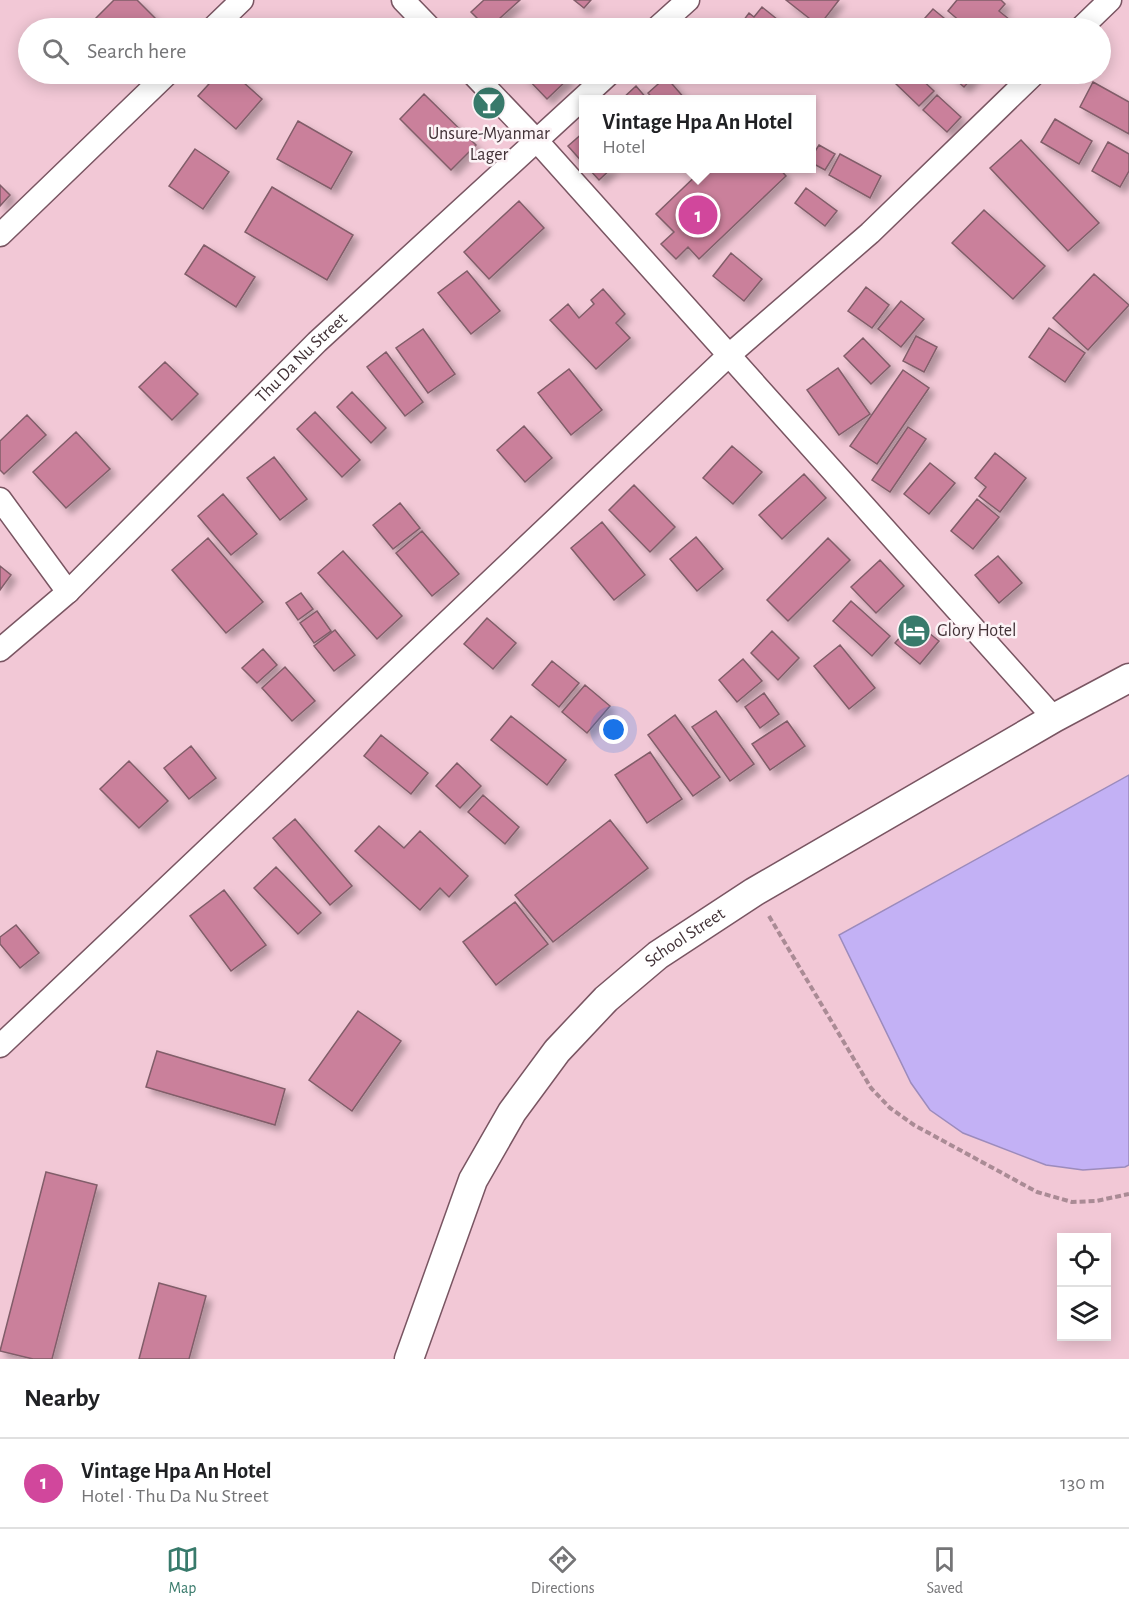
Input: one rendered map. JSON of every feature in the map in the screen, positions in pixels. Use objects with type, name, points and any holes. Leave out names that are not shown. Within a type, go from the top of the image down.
[{"type":"street","points":[[224,18],[243,0]]},
{"type":"street","points":[[403,0],[420,18]]},
{"type":"street","points":[[668,18],[688,0]]},
{"type":"street","points":[[1091,18],[1110,0]]},
{"type":"street","points":[[0,235],[157,84]]},
{"type":"street","points":[[483,84],[537,141],[1054,718]]},
{"type":"street","name":"Thu Da Nu Street","points":[[586,95],[598,84]]},
{"type":"street","points":[[0,1046],[728,356],[870,233],[1024,84]]},
{"type":"street","name":"Thu Da Nu Street","points":[[0,650],[68,592],[317,342],[579,102]]},
{"type":"street","points":[[0,499],[68,592]]},
{"type":"street","name":"School Street","points":[[409,1359],[473,1180],[512,1112],[550,1060],[606,999],[658,956],[754,892],[1054,718],[1129,678]]},
{"type":"path","points":[[754,892],[871,1088],[890,1108],[914,1125],[1037,1192],[1072,1202],[1129,1194]]},
{"type":"shaded area","points":[[1129,775],[1129,1165],[1083,1170],[1046,1165],[963,1133],[930,1110],[911,1083],[839,935]]},
{"type":"building","points":[[114,0],[137,0],[155,18],[96,18]]},
{"type":"building","points":[[484,0],[520,0],[500,18],[477,18],[471,12]]},
{"type":"building","points":[[574,0],[591,0],[584,8]]},
{"type":"building","points":[[786,0],[839,0],[825,18],[809,18]]},
{"type":"building","points":[[957,0],[1001,0],[1005,4],[999,11],[1008,18],[956,18],[948,11]]},
{"type":"building","points":[[762,7],[776,18],[745,18],[749,13],[754,17]]},
{"type":"building","points":[[933,9],[944,18],[925,18]]},
{"type":"building","points":[[209,84],[245,84],[262,99],[236,129],[198,96]]},
{"type":"building","points":[[533,84],[563,84],[547,99]]},
{"type":"building","points":[[658,84],[672,84],[682,95],[650,95],[648,93]]},
{"type":"building","points":[[896,84],[927,84],[934,91],[919,106]]},
{"type":"building","points":[[1092,84],[1097,84],[1129,102],[1129,134],[1080,107]]},
{"type":"building","points":[[636,86],[644,95],[626,95]]},
{"type":"building","points":[[424,94],[476,145],[451,170],[400,119]]},
{"type":"building","points":[[937,95],[961,117],[947,132],[923,110]]},
{"type":"building","points":[[1055,119],[1092,141],[1079,164],[1041,142]]},
{"type":"building","points":[[298,121],[352,152],[331,189],[277,159]]},
{"type":"building","points":[[579,136],[579,158],[568,146]]},
{"type":"building","points":[[1021,140],[1099,223],[1068,251],[990,168]]},
{"type":"building","points":[[1108,142],[1129,154],[1129,171],[1120,187],[1092,171]]},
{"type":"building","points":[[819,145],[835,154],[825,170],[816,165],[816,150]]},
{"type":"building","points":[[195,149],[229,172],[203,209],[169,186]]},
{"type":"building","points":[[840,154],[881,176],[870,198],[829,175]]},
{"type":"building","points":[[593,173],[607,173],[599,180]]},
{"type":"building","points":[[699,173],[783,173],[786,176],[699,259],[688,247],[676,259],[661,244],[674,232],[656,214]]},
{"type":"building","points":[[0,185],[10,195],[0,206]]},
{"type":"building","points":[[272,187],[353,235],[327,280],[245,232]]},
{"type":"building","points":[[806,188],[837,211],[825,226],[795,203]]},
{"type":"building","points":[[519,201],[544,228],[489,279],[464,252]]},
{"type":"building","points":[[984,210],[1045,266],[1013,299],[952,243]]},
{"type":"building","points":[[204,245],[255,277],[236,307],[185,274]]},
{"type":"building","points":[[731,253],[762,279],[744,301],[713,276]]},
{"type":"building","points":[[467,271],[500,311],[471,334],[438,293]]},
{"type":"building","points":[[1094,274],[1129,305],[1088,350],[1053,318]]},
{"type":"building","points":[[866,287],[889,305],[872,328],[848,311]]},
{"type":"building","points":[[603,289],[625,314],[616,323],[630,338],[596,369],[550,320],[568,304],[579,318],[594,304],[591,300]]},
{"type":"building","points":[[901,301],[924,319],[901,347],[878,329]]},
{"type":"building","points":[[1049,328],[1085,353],[1065,382],[1029,357]]},
{"type":"building","points":[[423,329],[455,374],[428,393],[396,348]]},
{"type":"building","points":[[916,336],[937,347],[924,372],[903,361]]},
{"type":"building","points":[[863,338],[890,366],[871,384],[844,356]]},
{"type":"building","points":[[386,352],[423,402],[405,416],[367,367]]},
{"type":"building","points":[[165,362],[198,394],[172,420],[139,387]]},
{"type":"building","points":[[838,368],[870,414],[839,435],[807,390]]},
{"type":"building","points":[[569,369],[602,410],[571,435],[538,393]]},
{"type":"building","points":[[903,370],[929,388],[877,464],[850,446]]},
{"type":"building","points":[[352,392],[386,428],[371,443],[337,407]]},
{"type":"building","points":[[315,412],[360,460],[342,477],[297,429]]},
{"type":"building","points":[[27,415],[46,435],[4,474],[0,470],[0,441]]},
{"type":"building","points":[[524,426],[552,458],[525,482],[497,450]]},
{"type":"building","points":[[908,427],[926,439],[890,492],[872,480]]},
{"type":"building","points":[[76,432],[110,469],[66,508],[33,472]]},
{"type":"building","points":[[732,446],[762,472],[733,504],[703,478]]},
{"type":"building","points":[[995,453],[1026,478],[1000,512],[979,496],[986,487],[975,478]]},
{"type":"building","points":[[274,457],[307,499],[280,520],[247,478]]},
{"type":"building","points":[[930,463],[955,483],[929,514],[904,494]]},
{"type":"building","points":[[804,474],[826,498],[782,539],[759,515]]},
{"type":"building","points":[[634,485],[675,527],[650,552],[609,510]]},
{"type":"building","points":[[223,494],[257,534],[231,555],[198,516]]},
{"type":"building","points":[[977,499],[999,517],[973,549],[951,531]]},
{"type":"building","points":[[400,503],[420,528],[393,549],[373,525]]},
{"type":"building","points":[[602,522],[645,575],[614,600],[571,548]]},
{"type":"building","points":[[422,531],[459,574],[432,596],[396,553]]},
{"type":"building","points":[[696,537],[723,569],[697,591],[670,559]]},
{"type":"building","points":[[208,538],[263,602],[226,633],[172,570]]},
{"type":"building","points":[[828,538],[850,560],[788,621],[767,600]]},
{"type":"building","points":[[343,551],[402,616],[377,639],[318,573]]},
{"type":"building","points":[[998,556],[1022,583],[999,603],[975,575]]},
{"type":"building","points":[[880,560],[904,586],[876,613],[851,587]]},
{"type":"building","points":[[0,566],[11,575],[0,590]]},
{"type":"building","points":[[301,593],[313,609],[298,620],[286,603]]},
{"type":"building","points":[[851,601],[890,636],[872,656],[833,621]]},
{"type":"building","points":[[317,611],[331,631],[314,643],[300,623]]},
{"type":"building","points":[[487,618],[516,643],[493,669],[464,644]]},
{"type":"building","points":[[914,621],[939,641],[920,664],[895,643]]},
{"type":"building","points":[[335,630],[355,655],[334,671],[314,646]]},
{"type":"building","points":[[772,631],[799,658],[778,680],[751,653]]},
{"type":"building","points":[[840,645],[875,688],[849,709],[814,666]]},
{"type":"building","points":[[263,649],[277,665],[257,683],[242,668]]},
{"type":"building","points":[[743,659],[762,681],[737,702],[719,680]]},
{"type":"building","points":[[552,661],[579,683],[559,707],[532,685]]},
{"type":"building","points":[[285,667],[315,701],[292,721],[262,688]]},
{"type":"building","points":[[585,685],[610,706],[587,733],[562,712]]},
{"type":"building","points":[[764,693],[779,714],[760,728],[745,707]]},
{"type":"building","points":[[716,711],[754,764],[730,781],[692,727]]},
{"type":"building","points":[[675,715],[720,777],[693,796],[648,735]]},
{"type":"building","points":[[511,716],[566,760],[547,785],[491,740]]},
{"type":"building","points":[[787,721],[805,746],[770,770],[752,744]]},
{"type":"building","points":[[381,735],[428,773],[411,794],[364,756]]},
{"type":"building","points":[[191,746],[216,778],[189,799],[164,768]]},
{"type":"building","points":[[650,752],[682,799],[647,823],[615,775]]},
{"type":"building","points":[[129,761],[168,801],[139,828],[100,789]]},
{"type":"building","points":[[457,763],[481,786],[460,808],[436,786]]},
{"type":"building","points":[[483,795],[519,827],[505,844],[468,812]]},
{"type":"building","points":[[295,819],[352,886],[330,905],[273,838]]},
{"type":"building","points":[[610,820],[648,868],[553,942],[515,895]]},
{"type":"building","points":[[379,826],[404,848],[420,831],[468,876],[449,897],[440,888],[420,910],[355,851]]},
{"type":"building","points":[[276,867],[321,913],[298,934],[254,888]]},
{"type":"building","points":[[224,890],[266,945],[231,971],[190,916]]},
{"type":"building","points":[[515,902],[548,944],[496,985],[463,942]]},
{"type":"building","points":[[16,925],[39,953],[20,968],[0,944],[0,937]]},
{"type":"building","points":[[358,1011],[401,1041],[352,1111],[309,1080]]},
{"type":"building","points":[[157,1051],[285,1089],[275,1125],[146,1087]]},
{"type":"building","points":[[46,1172],[97,1185],[52,1359],[33,1359],[0,1351]]},
{"type":"building","points":[[159,1283],[206,1296],[189,1359],[139,1359]]},
{"type":"place","name":"Unsure-Myanmar Lager","points":[[489,103]]},
{"type":"place","name":"Vintage Hpa An Hotel","points":[[698,215]]},
{"type":"place","name":"Glory Hotel","points":[[914,631]]}]
